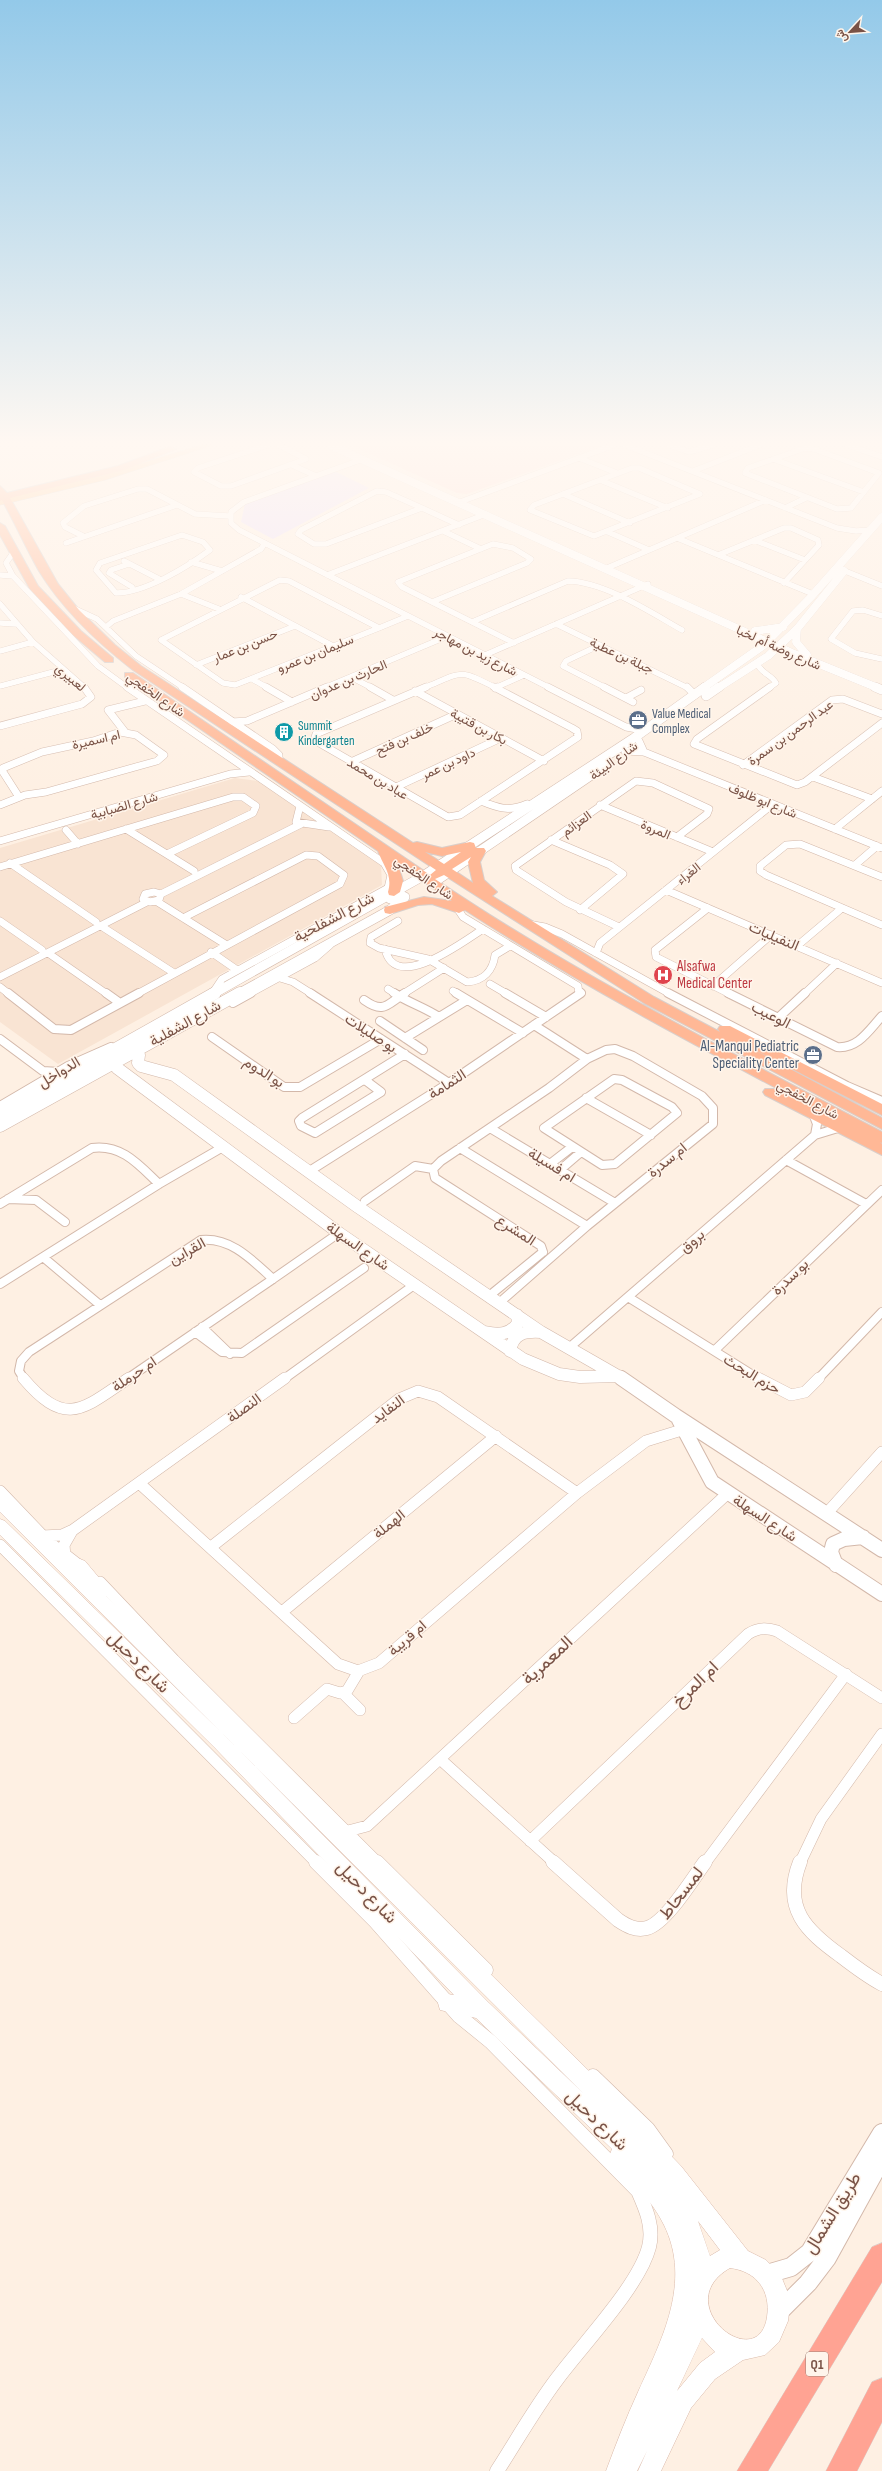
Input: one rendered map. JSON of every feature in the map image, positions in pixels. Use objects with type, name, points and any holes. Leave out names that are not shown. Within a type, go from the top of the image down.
[{"type":"highway","name":"شارع الخفجي","points":[[18,560],[34,587],[77,633],[124,672],[381,847],[502,907],[527,924],[579,950],[649,1000],[882,1124]]},
{"type":"highway","points":[[35,560],[46,584],[61,595]]},
{"type":"highway","name":"شارع الخفجي","points":[[39,560],[61,595],[109,647],[137,668],[401,840],[437,874],[499,927],[545,956],[608,992],[882,1138]]},
{"type":"highway","points":[[15,578],[34,587]]},
{"type":"highway","points":[[224,741],[232,759]]},
{"type":"highway","points":[[266,768],[296,780],[437,874],[541,940],[649,1000]]},
{"type":"highway","points":[[331,827],[354,829]]},
{"type":"highway","points":[[401,840],[436,851],[475,849]]},
{"type":"highway","points":[[381,847],[396,872],[397,884],[394,892]]},
{"type":"highway","points":[[437,874],[468,854],[471,849],[475,849]]},
{"type":"highway","points":[[475,849],[474,862],[477,878],[483,886],[498,898],[502,907]]},
{"type":"highway","points":[[390,910],[423,899],[444,902],[499,927]]},
{"type":"highway","points":[[579,950],[841,1089],[880,1103]]},
{"type":"highway","points":[[545,956],[568,980]]},
{"type":"highway","points":[[608,992],[627,1009],[671,1038],[814,1116],[882,1150]]},
{"type":"highway","name":"Q1","points":[[752,2471],[882,2257]]},
{"type":"highway","points":[[841,2471],[882,2392]]},
{"type":"main road","name":"شارع دحيل","points":[[0,1502],[141,1643],[348,1845],[683,2183],[713,2226],[740,2257]]},
{"type":"main road","name":"شارع دحيل","points":[[0,1525],[221,1743],[481,2009],[648,2169],[682,2213],[697,2241],[702,2265],[701,2277]]},
{"type":"main road","points":[[80,1566],[141,1643]]},
{"type":"main road","points":[[479,1963],[492,1990]]},
{"type":"main road","points":[[447,2003],[481,2009]]},
{"type":"main road","points":[[599,2122],[614,2146],[666,2207],[679,2234],[687,2263],[687,2281],[679,2324],[617,2471]]},
{"type":"main road","points":[[625,2471],[691,2338],[698,2306],[698,2289],[701,2277],[708,2267],[717,2260],[728,2257],[740,2257],[759,2266],[767,2274],[776,2292],[779,2312],[771,2336],[763,2344],[742,2350],[716,2362],[695,2382],[686,2395],[649,2471]]},
{"type":"main road","points":[[698,2306],[702,2319],[713,2336],[729,2347],[742,2350]]},
{"type":"street","points":[[0,575],[8,569],[7,560]]},
{"type":"street","points":[[111,560],[98,565],[96,570],[119,594],[129,592],[159,579],[191,562],[222,571]]},
{"type":"street","points":[[122,560],[159,579]]},
{"type":"street","points":[[106,627],[113,622],[181,594],[241,560]]},
{"type":"street","name":"شارع زيد بن مهاجر","points":[[299,560],[626,727],[637,729],[649,727]]},
{"type":"street","points":[[327,575],[366,560]]},
{"type":"street","points":[[451,560],[398,582],[402,587],[514,643]]},
{"type":"street","points":[[431,602],[530,560]]},
{"type":"street","name":"شارع روضة أم لخبا","points":[[590,560],[755,631],[792,653],[882,690]]},
{"type":"street","points":[[610,569],[628,560]]},
{"type":"street","points":[[710,689],[716,687],[774,643],[814,599],[813,594],[731,560]]},
{"type":"street","points":[[784,583],[805,560]]},
{"type":"street","name":"شارع البيئة","points":[[475,849],[625,751],[649,727],[695,695],[743,672],[768,656],[784,626],[844,560]]},
{"type":"street","name":"شارع البيئة","points":[[475,849],[496,829],[636,740],[710,689],[758,650],[774,643],[797,629],[853,560]]},
{"type":"street","points":[[129,564],[110,570],[109,573],[132,587]]},
{"type":"street","name":"شارع الخفجي","points":[[8,569],[89,657],[144,701],[384,863],[391,876]]},
{"type":"street","points":[[845,571],[856,578]]},
{"type":"street","points":[[0,575],[15,578]]},
{"type":"street","points":[[103,578],[112,575]]},
{"type":"street","points":[[839,577],[856,578],[882,586]]},
{"type":"street","name":"سليمان بن عمرو","points":[[379,628],[286,580],[274,581],[161,640],[227,685],[235,685],[252,679],[379,628],[408,616]]},
{"type":"street","points":[[472,622],[571,580],[583,582],[618,597],[682,630]]},
{"type":"street","name":"شارع روضة أم لخبا","points":[[646,585],[745,632],[808,655],[882,686]]},
{"type":"street","points":[[485,655],[646,585]]},
{"type":"street","points":[[181,594],[219,609]]},
{"type":"street","points":[[241,597],[333,646]]},
{"type":"street","name":"لعبيري","points":[[0,604],[15,624],[61,670],[90,694],[91,697],[88,701],[0,726]]},
{"type":"street","name":"شارع الخفجي","points":[[71,607],[101,622],[136,656],[276,752],[279,756],[279,760]]},
{"type":"street","points":[[882,616],[863,610],[853,611],[831,639],[836,644],[869,658],[882,659]]},
{"type":"street","points":[[101,622],[113,622]]},
{"type":"street","points":[[0,623],[15,624]]},
{"type":"street","name":"جبلة بن عطية","points":[[556,624],[687,687],[695,695]]},
{"type":"street","name":"حسن بن عمار","points":[[196,665],[294,626]]},
{"type":"street","points":[[755,631],[770,630],[784,626]]},
{"type":"street","points":[[797,629],[796,642],[808,655]]},
{"type":"street","points":[[745,632],[755,642],[758,650]]},
{"type":"street","name":"الحارث بن عدوان","points":[[232,722],[247,721],[448,636]]},
{"type":"street","points":[[0,651],[33,642]]},
{"type":"street","points":[[600,645],[566,661],[563,666],[633,702]]},
{"type":"street","points":[[768,656],[792,653]]},
{"type":"street","name":"عبد الرحمن بن سمرة","points":[[757,663],[758,668],[763,673],[774,679],[776,683],[697,739],[694,744],[699,748],[793,784],[802,784],[813,777],[882,722]]},
{"type":"street","points":[[0,686],[61,670]]},
{"type":"street","points":[[743,672],[763,673]]},
{"type":"street","name":"عباد بن محمد","points":[[460,673],[468,674],[495,688],[577,732],[578,736],[573,742],[460,815],[448,817],[438,814],[316,742],[314,736],[393,700],[460,673]]},
{"type":"street","points":[[495,688],[524,675]]},
{"type":"street","points":[[351,677],[393,700]]},
{"type":"street","name":"سليمان بن عمرو","points":[[252,679],[292,702]]},
{"type":"street","name":"جبلة بن عطية","points":[[687,687],[710,689]]},
{"type":"street","points":[[626,698],[641,690]]},
{"type":"street","name":"بكار بن قتيبة","points":[[415,691],[544,761]]},
{"type":"street","name":"عبد الرحمن بن سمرة","points":[[744,766],[832,700],[843,699],[882,714]]},
{"type":"street","points":[[125,732],[108,710],[144,701]]},
{"type":"street","name":"خلف بن فتح","points":[[350,762],[457,714]]},
{"type":"street","points":[[242,729],[247,721]]},
{"type":"street","name":"شارع زيد بن مهاجر","points":[[626,727],[636,740]]},
{"type":"street","name":"ام اسميرة","points":[[0,805],[19,797],[46,792],[157,761],[164,757],[163,754],[138,736],[125,732],[47,751],[6,765],[2,771],[19,797]]},
{"type":"street","name":"داود بن عمر","points":[[394,788],[501,738]]},
{"type":"street","points":[[636,740],[644,752]]},
{"type":"street","name":"شارع ابو ظلوف","points":[[625,751],[644,752],[880,847]]},
{"type":"street","name":"شارع الضبابية","points":[[0,840],[228,770],[233,765],[232,759]]},
{"type":"street","name":"شارع الضبابية","points":[[0,840],[230,774],[249,772]]},
{"type":"street","points":[[813,777],[872,799]]},
{"type":"street","name":"العزائم","points":[[619,927],[580,910],[516,870],[515,866],[518,862],[631,783],[641,780],[653,783],[709,809],[707,814],[677,837]]},
{"type":"street","points":[[835,829],[882,791]]},
{"type":"street","points":[[0,867],[233,796],[243,797],[256,806],[253,812],[167,854]]},
{"type":"street","points":[[481,801],[500,808],[513,810],[527,804],[536,803]]},
{"type":"street","name":"الغراء","points":[[596,953],[598,946],[619,927],[773,804]]},
{"type":"street","points":[[298,822],[300,806]]},
{"type":"street","name":"المروة","points":[[600,806],[713,852]]},
{"type":"street","points":[[496,829],[496,825],[505,817],[500,808]]},
{"type":"street","points":[[145,900],[146,894],[157,893],[298,822]]},
{"type":"street","points":[[157,893],[194,871],[298,822],[331,827]]},
{"type":"street","points":[[126,829],[194,871]]},
{"type":"street","points":[[66,830],[78,844]]},
{"type":"street","points":[[551,840],[610,865],[623,874],[580,910]]},
{"type":"street","points":[[882,877],[800,844],[792,843],[786,845],[760,866],[760,871],[766,875],[882,925]]},
{"type":"street","points":[[855,866],[880,847]]},
{"type":"street","points":[[0,987],[52,1027],[60,1031],[75,1028],[225,944],[340,884],[344,875],[318,856],[306,855],[183,918]]},
{"type":"street","points":[[10,863],[174,973]]},
{"type":"street","name":"شارع الشفلية","points":[[0,1114],[120,1044],[394,892],[437,874]]},
{"type":"street","name":"شارع الشفلحية","points":[[269,952],[383,891],[390,884],[391,876]]},
{"type":"street","name":"النفيليات","points":[[666,890],[882,983]]},
{"type":"street","points":[[156,901],[161,898],[157,893]]},
{"type":"street","name":"شارع الشفلية","points":[[0,1126],[390,910],[405,897],[401,895],[396,896],[368,912],[355,915]]},
{"type":"street","points":[[0,971],[45,951],[145,900],[156,901],[225,944]]},
{"type":"street","name":"شارع الخفجي","points":[[457,908],[463,917],[568,980],[580,988],[582,992]]},
{"type":"street","name":"الوعيب","points":[[708,908],[654,952],[659,959],[777,1019],[832,1045],[846,1048],[853,1046],[882,1016]]},
{"type":"street","points":[[797,946],[842,908]]},
{"type":"street","points":[[0,921],[120,1003]]},
{"type":"street","points":[[398,921],[369,939],[373,945],[431,961],[465,981],[473,982],[491,970],[494,965],[495,955],[510,946]]},
{"type":"street","points":[[385,949],[387,958],[395,964],[406,967],[419,966],[431,961],[483,929]]},
{"type":"street","points":[[713,986],[771,935]]},
{"type":"street","name":"شارع الشفلية","points":[[61,1092],[113,1070],[291,972],[315,958],[332,942]]},
{"type":"street","points":[[579,950],[602,942]]},
{"type":"street","points":[[269,952],[299,946]]},
{"type":"street","name":"شارع الخفجي","points":[[579,950],[596,953],[706,1014],[880,1103]]},
{"type":"street","points":[[0,978],[45,951]]},
{"type":"street","points":[[211,952],[237,970]]},
{"type":"street","name":"شارع الشفلية","points":[[210,995],[218,982],[269,952]]},
{"type":"street","points":[[777,1019],[837,963]]},
{"type":"street","points":[[419,966],[421,983]]},
{"type":"street","points":[[364,1000],[379,1008],[400,997],[444,968]]},
{"type":"street","points":[[291,972],[289,976],[293,982]]},
{"type":"street","name":"بو صليلات","points":[[280,978],[293,982],[449,1083]]},
{"type":"street","points":[[490,984],[546,1017]]},
{"type":"street","points":[[388,989],[400,997],[439,1017]]},
{"type":"street","points":[[453,991],[523,1033]]},
{"type":"street","name":"الثمامة","points":[[308,1172],[449,1083],[582,992]]},
{"type":"street","points":[[405,1038],[467,1000]]},
{"type":"street","points":[[380,1021],[423,1050]]},
{"type":"street","name":"شارع الشفلية","points":[[144,1052],[187,1023]]},
{"type":"street","points":[[534,1025],[587,1059]]},
{"type":"street","name":"بو الدوم","points":[[212,1037],[277,1082],[292,1088],[300,1088],[380,1039]]},
{"type":"street","points":[[0,1039],[43,1071],[52,1073],[62,1072]]},
{"type":"street","name":"الدواخل","points":[[0,1106],[62,1072],[85,1056],[120,1044]]},
{"type":"street","name":"ام سدرة","points":[[433,1169],[460,1148],[596,1053],[615,1049],[633,1056],[702,1096],[712,1105],[715,1111],[713,1124],[587,1226],[553,1258],[499,1303]]},
{"type":"street","points":[[139,1084],[139,1076],[147,1070],[138,1063],[144,1052]]},
{"type":"street","points":[[365,1080],[380,1088],[381,1092],[315,1132],[302,1126],[299,1121],[302,1118],[405,1054]]},
{"type":"street","name":"شارع السهلة","points":[[113,1070],[139,1084],[339,1233],[510,1351],[543,1371],[563,1377],[619,1376]]},
{"type":"street","name":"شارع السهلة","points":[[147,1070],[160,1070],[174,1075],[308,1172],[541,1332],[619,1376],[676,1416],[882,1550]]},
{"type":"street","points":[[43,1071],[44,1082]]},
{"type":"street","points":[[619,1079],[675,1109],[676,1115],[612,1166],[602,1165],[546,1131],[544,1128],[586,1098],[612,1080],[619,1079]]},
{"type":"street","points":[[586,1098],[651,1135]]},
{"type":"street","name":"شارع الشفلية","points":[[0,1131],[31,1113],[38,1104]]},
{"type":"street","points":[[814,1116],[817,1124],[815,1135]]},
{"type":"street","name":"ام فسيلة","points":[[490,1128],[615,1203]]},
{"type":"street","name":"بروق","points":[[570,1347],[815,1135],[838,1128]]},
{"type":"street","points":[[0,1204],[92,1148],[100,1146],[116,1148],[159,1184]]},
{"type":"street","points":[[0,1284],[159,1184],[223,1147]]},
{"type":"street","points":[[550,1164],[572,1147]]},
{"type":"street","points":[[460,1148],[587,1226]]},
{"type":"street","points":[[560,1170],[581,1152]]},
{"type":"street","points":[[786,1160],[866,1204]]},
{"type":"street","points":[[365,1202],[415,1166],[433,1169]]},
{"type":"street","name":"المشرع","points":[[433,1169],[435,1178],[439,1181],[541,1246],[543,1252],[489,1296]]},
{"type":"street","name":"بو سدرة","points":[[715,1350],[882,1190]]},
{"type":"street","points":[[8,1199],[36,1200],[65,1222]]},
{"type":"street","name":"ام حرملة","points":[[100,1305],[29,1352],[21,1361],[19,1366],[21,1376],[57,1409],[73,1411],[89,1405],[339,1233]]},
{"type":"street","name":"القراين","points":[[100,1305],[196,1243],[207,1238],[224,1241],[273,1278]]},
{"type":"street","points":[[543,1252],[553,1258]]},
{"type":"street","points":[[43,1257],[100,1305]]},
{"type":"street","points":[[198,1330],[219,1351],[230,1354],[238,1354],[245,1351],[364,1268]]},
{"type":"street","name":"النصلة","points":[[43,1536],[62,1535],[73,1530],[414,1285]]},
{"type":"street","name":"حزم البحث","points":[[628,1297],[782,1392],[790,1395],[800,1394],[882,1312]]},
{"type":"street","points":[[482,1332],[498,1334],[509,1332],[518,1323],[517,1315]]},
{"type":"street","points":[[510,1351],[511,1344],[517,1334],[526,1331],[541,1332]]},
{"type":"street","name":"النفايد","points":[[211,1548],[405,1395],[418,1391],[432,1394],[496,1436],[577,1493]]},
{"type":"street","name":"شارع السهلة","points":[[676,1416],[685,1429],[699,1465],[712,1482],[727,1494],[882,1594]]},
{"type":"street","name":"ام قريبة","points":[[359,1671],[366,1670],[379,1663],[577,1493],[646,1441],[685,1429]]},
{"type":"street","name":"الهملة","points":[[282,1612],[496,1436]]},
{"type":"street","points":[[827,1513],[882,1452]]},
{"type":"street","points":[[139,1483],[338,1664],[351,1670],[359,1671],[349,1690],[343,1693]]},
{"type":"street","name":"شارع دحيل","points":[[0,1491],[64,1556],[98,1579],[174,1660],[362,1844],[479,1963],[648,2129],[663,2148],[683,2183]]},
{"type":"street","name":"المعمرية","points":[[348,1831],[367,1826],[727,1494]]},
{"type":"street","name":"النصلة","points":[[64,1556],[64,1545],[73,1530]]},
{"type":"street","points":[[836,1565],[831,1552],[833,1544],[844,1538],[864,1537]]},
{"type":"street","name":"شارع دحيل","points":[[0,1545],[376,1922],[420,1970],[447,2003],[491,2042],[621,2171],[638,2191],[647,2208],[652,2228],[650,2246],[633,2282],[556,2380],[497,2471]]},
{"type":"street","name":"ام المرخ","points":[[530,1841],[751,1632],[766,1628],[777,1631],[882,1698]]},
{"type":"street","name":"لمسحاط","points":[[440,1759],[626,1926],[642,1930],[651,1928],[663,1917],[797,1742],[846,1674]]},
{"type":"street","points":[[294,1718],[327,1689],[343,1693],[360,1710]]},
{"type":"street","points":[[882,1734],[816,1826],[797,1872],[793,1891],[797,1912],[810,1932],[882,1984]]},
{"type":"street","points":[[362,1844],[367,1826]]},
{"type":"street","name":"طريق الشمال","points":[[767,2274],[776,2273],[793,2266],[810,2252],[882,2133]]},
{"type":"street","name":"طريق الشمال","points":[[779,2312],[808,2283],[823,2264],[882,2158]]},
{"type":"shaded area","points":[[235,778],[259,781],[381,865],[382,885],[58,1064],[0,1022],[0,848]]},
{"type":"place","name":"Value Medical Complex","points":[[638,720]]},
{"type":"place","name":"Summit Kindergarten","points":[[284,732]]},
{"type":"place","name":"Alsafwa Medical Center","points":[[663,975]]},
{"type":"place","name":"Al-Manqui Pediatric Speciality Center","points":[[813,1055]]}]
